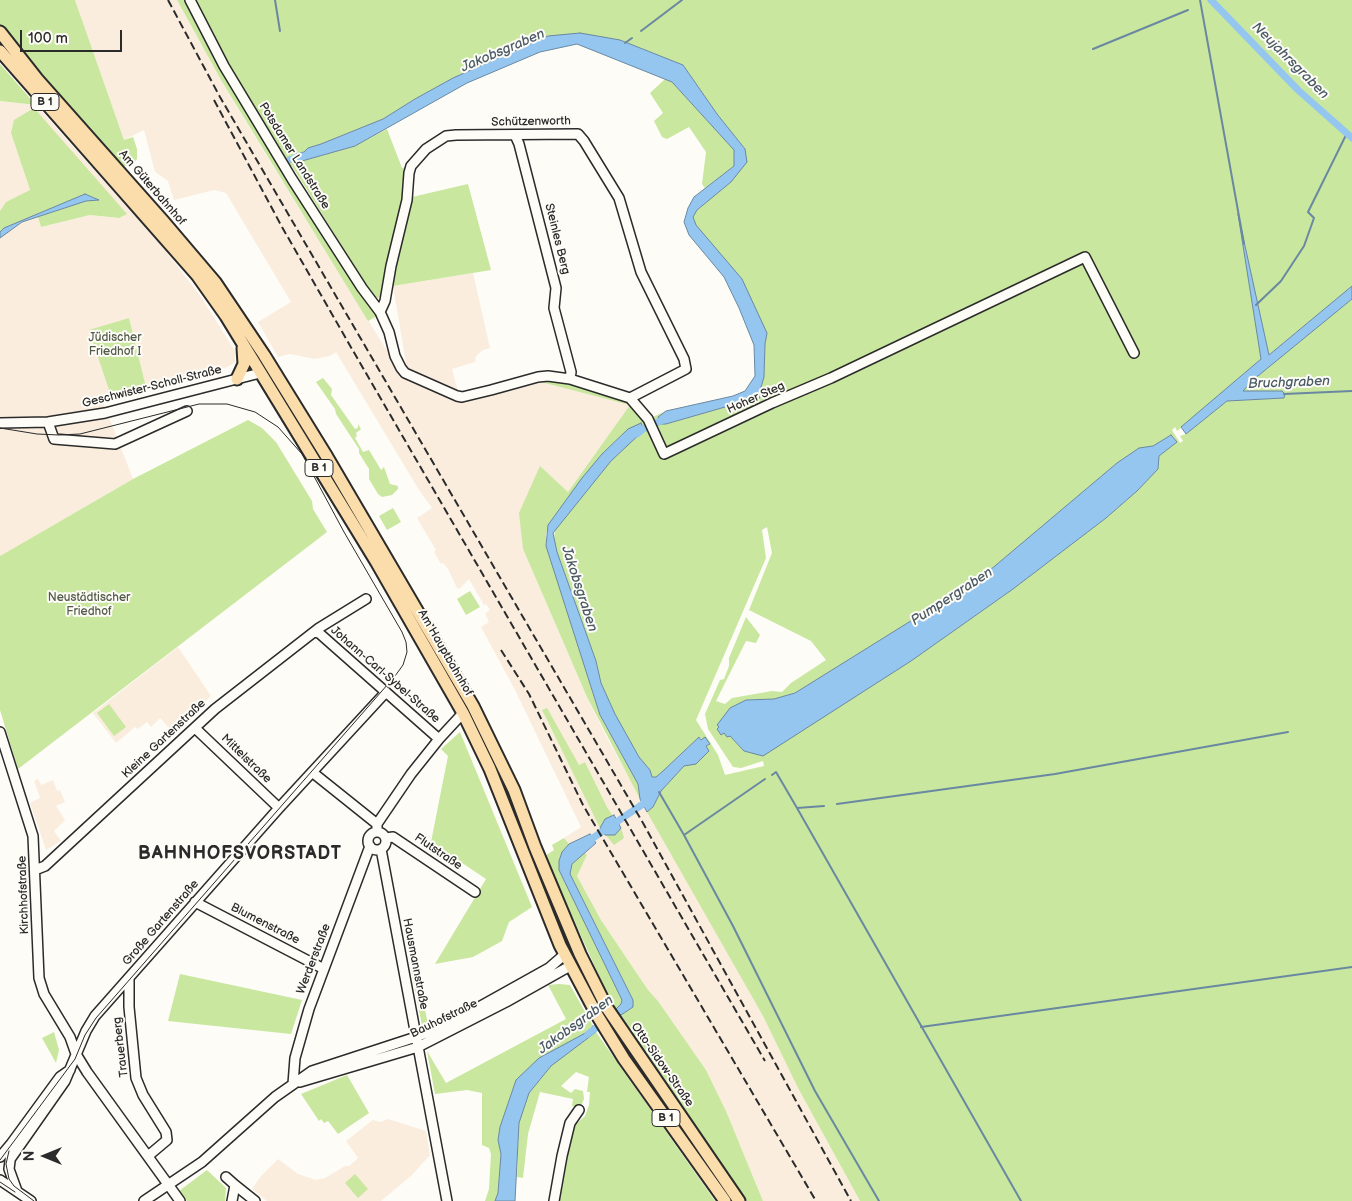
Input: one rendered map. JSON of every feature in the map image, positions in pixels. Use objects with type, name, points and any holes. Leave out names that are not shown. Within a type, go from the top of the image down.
[{"type":"main road","name":"Am Güterbahnhof","points":[[0,32],[197,275],[240,339],[260,373]]},
{"type":"main road","name":"Am Güterbahnhof","points":[[0,51],[215,282],[273,369]]},
{"type":"main road","points":[[237,379],[245,358],[240,339]]},
{"type":"main road","points":[[260,373],[273,369]]},
{"type":"main road","name":"Am Hauptbahnhof","points":[[273,369],[327,457],[473,706],[514,790],[535,847],[580,954]]},
{"type":"main road","name":"Am Hauptbahnhof","points":[[260,373],[376,563],[463,712],[490,769],[570,966]]},
{"type":"main road","points":[[463,712],[473,706]]},
{"type":"main road","points":[[500,795],[514,790]]},
{"type":"main road","points":[[564,955],[580,954]]},
{"type":"main road","points":[[570,966],[580,954]]},
{"type":"main road","name":"Otto-Sidow-Straße","points":[[580,954],[607,1008],[619,1027],[739,1201]]},
{"type":"main road","name":"B 1","points":[[570,966],[608,1035],[725,1201]]},
{"type":"street","name":"Potsdamer Landstraße","points":[[190,0],[243,98],[356,279],[382,316]]},
{"type":"street","name":"Schützenworth","points":[[382,316],[391,266],[408,200],[409,172],[416,160],[426,149],[446,136],[456,135],[578,134],[622,205],[641,272],[684,359],[686,370],[630,398]]},
{"type":"street","name":"Steinles Berg","points":[[515,136],[519,144],[556,288],[554,308],[571,372],[570,379]]},
{"type":"street","name":"Hoher Steg","points":[[630,398],[648,419],[664,454],[772,403],[831,378],[1085,257],[1134,353]]},
{"type":"street","points":[[382,316],[396,356],[405,373],[458,396],[462,397],[548,376],[570,379],[630,398]]},
{"type":"street","name":"Geschwister-Scholl-Straße","points":[[0,423],[48,422],[105,413],[260,373]]},
{"type":"street","points":[[48,422],[54,439],[115,444],[187,411]]},
{"type":"street","name":"Kleine Gartenstraße","points":[[35,870],[45,866],[215,709],[319,628],[366,599]]},
{"type":"street","name":"Johann-Carl-Sybel-Straße","points":[[314,632],[319,633],[439,739]]},
{"type":"street","name":"Große Gartenstraße","points":[[11,1158],[65,1081],[86,1031],[95,1016],[279,808],[386,692]]},
{"type":"street","name":"Werderstraße","points":[[293,1084],[295,1058],[308,1010],[370,846],[370,836],[411,774],[463,712]]},
{"type":"street","name":"Mittelstraße","points":[[195,728],[279,808]]},
{"type":"street","name":"Kirchhofstraße","points":[[0,732],[33,836],[39,978],[44,994],[70,1037],[76,1054]]},
{"type":"street","points":[[312,772],[386,838],[385,845],[381,849],[375,849],[370,846]]},
{"type":"street","name":"Flutstraße","points":[[386,838],[393,837],[475,892]]},
{"type":"street","name":"Hausmannstraße","points":[[381,849],[447,1201]]},
{"type":"street","name":"Blumenstraße","points":[[195,902],[324,969]]},
{"type":"street","name":"Bauhofstraße","points":[[144,1201],[202,1162],[275,1097],[312,1071],[416,1037],[454,1021],[549,968],[564,955]]},
{"type":"street","name":"Bauhofstraße","points":[[293,1084],[418,1047],[506,1002],[570,966]]},
{"type":"street","name":"Trauerberg","points":[[129,978],[129,1006],[136,1078],[143,1095],[166,1132],[167,1140],[148,1156]]},
{"type":"street","points":[[76,1054],[180,1201]]},
{"type":"street","name":"Große Gartenstraße","points":[[0,1157],[60,1077],[70,1070]]},
{"type":"street","points":[[554,1201],[570,1123],[578,1110]]},
{"type":"street","points":[[11,1144],[9,1169],[17,1191]]},
{"type":"street","points":[[226,1177],[255,1201]]},
{"type":"street","points":[[0,1180],[31,1201]]},
{"type":"street","points":[[232,1201],[235,1185]]},
{"type":"shaded area","points":[[75,0],[177,0],[255,137],[402,375],[457,399],[537,381],[631,404],[568,492],[540,466],[523,549],[587,697],[608,740],[763,1016],[798,1088],[860,1201],[763,1201],[726,1111],[706,1070],[658,1001],[648,990],[601,920],[577,876],[587,855],[584,852],[595,842],[590,834],[569,844],[564,838],[581,827],[515,690],[481,627],[489,622],[485,614],[490,610],[486,604],[484,605],[469,579],[459,589],[457,588],[448,569],[443,563],[441,564],[434,552],[436,550],[417,518],[432,508],[419,490],[336,352],[330,356],[314,359],[290,354],[278,357],[258,322],[291,302],[226,193],[214,190],[174,200],[168,181],[155,172],[144,130],[124,140]],"holes":[[[542,711],[579,765],[585,762],[607,807],[621,827],[605,835]]]},
{"type":"shaded area","points":[[0,101],[36,105],[160,244],[199,294],[235,351],[235,362],[228,367],[146,387],[129,319],[90,330],[111,396],[102,399],[133,479],[0,556],[0,238],[22,222],[38,217],[41,227],[90,215],[119,218],[11,133],[30,191],[6,202],[0,211]]},
{"type":"shaded area","points":[[473,273],[490,348],[483,350],[476,356],[475,362],[452,369],[458,392],[407,369],[393,286]]},
{"type":"shaded area","points":[[178,647],[211,696],[173,732],[160,718],[151,727],[147,722],[138,729],[135,727],[116,743],[93,713]]},
{"type":"shaded area","points":[[38,779],[41,785],[53,780],[57,791],[60,790],[65,802],[56,806],[65,820],[54,831],[61,841],[46,850],[30,803],[40,798],[34,781]]},
{"type":"shaded area","points":[[388,1119],[426,1131],[430,1155],[412,1175],[381,1201],[267,1201],[252,1189],[261,1176],[278,1159],[298,1174],[316,1180],[325,1178],[345,1166],[349,1166],[358,1158],[346,1141],[373,1120],[380,1122]]},
{"type":"green space","points":[[0,0],[75,0],[124,140],[133,137],[137,149],[137,159],[132,165],[124,166],[119,164],[0,25]]},
{"type":"green space","points":[[177,0],[1352,0],[1352,286],[1269,355],[1240,226],[1261,359],[1177,431],[1175,427],[1172,430],[1180,443],[1183,441],[1180,436],[1186,434],[1227,401],[1283,398],[1282,391],[1242,391],[1352,299],[1352,1201],[860,1201],[798,1088],[763,1016],[647,812],[653,807],[661,791],[684,766],[710,744],[699,737],[663,771],[652,778],[650,770],[639,757],[615,714],[601,683],[596,661],[557,552],[554,539],[555,530],[611,461],[643,430],[628,429],[602,454],[548,525],[546,535],[546,546],[600,715],[638,784],[640,799],[587,697],[523,549],[519,513],[540,466],[568,492],[630,405],[537,381],[565,382],[624,398],[651,418],[666,411],[658,417],[666,424],[746,401],[753,402],[759,394],[764,377],[767,333],[696,225],[693,217],[697,210],[731,182],[745,149],[717,114],[683,65],[620,40],[548,36],[453,78],[383,119],[308,148],[304,152],[295,154],[294,157],[302,161],[355,146],[387,129],[402,168],[408,167],[406,201],[383,296],[378,298],[373,296],[292,166],[284,170],[377,316],[368,321],[221,80]],"holes":[[[1171,435],[1176,442],[1159,456],[1158,469],[1137,491],[1106,518],[1013,589],[911,661],[763,755],[744,751],[730,736],[724,733],[721,735],[717,729],[746,700],[774,699],[795,693],[983,576],[1117,463],[1139,448],[1153,446]],[[767,527],[772,553],[749,610],[811,641],[826,660],[791,683],[782,692],[772,691],[732,698],[725,704],[716,701],[746,641],[756,643],[760,635],[746,617],[729,658],[729,666],[724,679],[720,680],[705,714],[708,729],[733,767],[741,768],[763,761],[764,766],[725,775],[718,755],[696,720],[766,558],[762,530]]]},
{"type":"green space","points":[[0,64],[36,105],[0,101]]},
{"type":"green space","points":[[665,79],[672,82],[734,150],[734,166],[705,188],[702,184],[706,152],[689,127],[667,139],[662,137],[654,121],[663,113],[650,93]]},
{"type":"green space","points":[[34,108],[127,214],[119,218],[90,215],[41,227],[38,217],[86,201],[98,199],[85,194],[4,228],[0,232],[0,211],[6,202],[30,190],[11,133],[14,120]]},
{"type":"green space","points":[[468,184],[491,270],[393,286],[392,281],[412,197]]},
{"type":"green space","name":"Jüdischer Friedhof I","points":[[129,318],[146,387],[111,396],[89,330]]},
{"type":"green space","points":[[323,378],[332,389],[331,395],[355,429],[358,428],[358,424],[361,429],[356,433],[357,436],[355,438],[363,452],[369,450],[381,470],[384,467],[390,484],[398,486],[398,489],[392,495],[382,497],[369,479],[369,469],[359,453],[359,449],[316,382]]},
{"type":"green space","name":"Neustädtischer Friedhof","points":[[248,420],[262,428],[276,442],[312,501],[313,509],[327,532],[18,769],[0,710],[0,556],[133,479]]},
{"type":"green space","points":[[393,508],[401,522],[387,530],[379,516]]},
{"type":"green space","points":[[470,591],[480,607],[466,615],[457,599]]},
{"type":"green space","points":[[109,704],[126,727],[114,736],[97,713]]},
{"type":"green space","points":[[547,708],[579,765],[585,762],[607,807],[621,828],[624,838],[614,845],[600,828],[542,710]]},
{"type":"green space","points":[[460,732],[532,907],[509,922],[502,941],[473,957],[435,964],[486,879],[431,842],[448,756],[441,749]]},
{"type":"green space","points":[[513,799],[567,938],[565,939],[509,801]]},
{"type":"green space","points":[[564,838],[569,844],[562,852],[559,870],[622,1000],[616,1009],[605,989],[545,856],[554,850],[552,845]]},
{"type":"green space","points":[[584,852],[587,855],[577,876],[601,920],[648,990],[658,1001],[706,1070],[726,1111],[763,1201],[747,1201],[621,1015],[633,1007],[633,1000],[570,874],[572,864]]},
{"type":"green space","points":[[417,967],[428,1025],[424,1027],[422,1026],[411,968]]},
{"type":"green space","points":[[180,974],[302,1000],[291,1034],[168,1021]]},
{"type":"green space","points":[[548,985],[570,985],[593,1026],[589,1031],[516,1080],[500,1127],[498,1140],[501,1154],[498,1194],[495,1201],[485,1201],[489,1189],[491,1154],[489,1148],[482,1145],[482,1093],[467,1090],[435,1094],[427,1051],[446,1083],[566,1019]]},
{"type":"green space","points":[[54,1032],[59,1050],[56,1063],[42,1038]]},
{"type":"green space","points":[[596,1032],[715,1201],[557,1201],[571,1129],[585,1116],[589,1105],[590,1092],[587,1092],[589,1077],[576,1072],[561,1086],[571,1093],[575,1089],[583,1091],[584,1099],[580,1108],[572,1106],[573,1099],[540,1092],[528,1134],[523,1178],[517,1177],[519,1123],[529,1093],[551,1066]]},
{"type":"green space","points":[[347,1075],[369,1113],[338,1134],[328,1121],[324,1123],[321,1119],[319,1121],[301,1094]]},
{"type":"green space","points":[[207,1170],[226,1188],[225,1201],[187,1201],[179,1191]]},
{"type":"green space","points":[[355,1174],[368,1189],[358,1198],[345,1183]]},
{"type":"water","points":[[580,33],[620,40],[683,65],[717,114],[745,149],[747,162],[731,182],[697,210],[693,217],[696,225],[742,279],[767,333],[764,377],[759,394],[760,398],[753,402],[746,401],[666,424],[660,424],[658,417],[666,411],[733,396],[745,391],[755,376],[754,345],[739,308],[724,277],[689,235],[684,222],[694,197],[734,166],[734,150],[672,82],[577,44],[540,52],[467,83],[355,146],[302,161],[294,157],[295,154],[304,152],[308,148],[383,119],[453,78],[548,36]]},
{"type":"water","points":[[85,194],[99,200],[86,201],[22,222],[0,238],[0,232],[4,228]]},
{"type":"water","points":[[1238,214],[1269,355],[1352,286],[1352,299],[1253,380],[1243,391],[1282,391],[1285,394],[1284,398],[1227,401],[1186,434],[1181,427],[1261,359]]},
{"type":"water","points":[[641,423],[644,430],[611,461],[553,533],[557,552],[596,661],[601,683],[615,714],[639,757],[650,770],[652,777],[656,777],[699,737],[701,740],[705,737],[710,744],[706,746],[709,751],[696,764],[684,766],[661,791],[653,807],[647,812],[640,799],[638,784],[600,715],[546,546],[548,525],[582,478],[602,454],[628,429]]},
{"type":"water","name":"Pumpergraben","points":[[1171,435],[1177,442],[1159,456],[1158,469],[1137,491],[1106,518],[1013,589],[911,661],[763,756],[744,751],[730,736],[727,737],[724,733],[721,735],[717,729],[719,727],[717,725],[730,708],[746,700],[774,699],[795,693],[983,576],[1117,463],[1139,448],[1153,446]]},
{"type":"water","points":[[614,815],[621,828],[615,835],[605,835],[600,828],[605,819]]},
{"type":"water","name":"Jakobsgraben","points":[[590,834],[596,843],[572,864],[570,874],[633,1000],[633,1007],[621,1015],[616,1009],[622,1000],[559,870],[562,852],[569,844]]},
{"type":"water","points":[[593,1026],[596,1032],[551,1066],[529,1093],[519,1123],[515,1201],[495,1201],[498,1193],[501,1154],[498,1140],[500,1127],[516,1080],[539,1058],[589,1031]]},
{"type":"waterway","points":[[275,0],[280,31]]},
{"type":"waterway","points":[[641,31],[682,0]]},
{"type":"waterway","points":[[1200,0],[1244,244]]},
{"type":"waterway","name":"Neujahrsgraben","points":[[1211,0],[1298,90],[1352,138]]},
{"type":"waterway","points":[[1093,49],[1188,10]]},
{"type":"waterway","points":[[625,43],[632,38]]},
{"type":"waterway","points":[[1256,305],[1281,281],[1304,246],[1314,218],[1308,212],[1347,133]]},
{"type":"waterway","name":"Jakobsgraben","points":[[289,160],[302,156]]},
{"type":"waterway","name":"Bruchgraben","points":[[1284,394],[1352,391]]},
{"type":"waterway","name":"Jakobsgraben","points":[[637,434],[643,429],[667,418]]},
{"type":"waterway","points":[[837,804],[1055,774],[1288,732]]},
{"type":"waterway","points":[[772,775],[776,772],[1021,1201]]},
{"type":"waterway","points":[[765,779],[684,835],[733,926],[815,1091],[879,1201]]},
{"type":"waterway","points":[[659,792],[684,835]]},
{"type":"waterway","name":"Jakobsgraben","points":[[587,842],[643,804],[647,797]]},
{"type":"waterway","points":[[797,808],[824,806]]},
{"type":"waterway","points":[[921,1027],[1352,967]]},
{"type":"waterway","name":"Jakobsgraben","points":[[588,1034],[626,1006]]},
{"type":"tram line","points":[[0,428],[37,434],[80,434],[199,404],[227,404],[255,412],[278,427],[302,454],[344,532],[402,632],[407,652],[403,665],[395,676],[96,1018],[85,1035],[75,1059],[0,1160]]},
{"type":"tram line","points":[[9,1151],[6,1164],[9,1179],[14,1186],[34,1201]]},
{"type":"tram line","points":[[0,1182],[15,1192]]},
{"type":"railway","points":[[168,0],[220,97],[643,823],[851,1201]]},
{"type":"railway","points":[[214,100],[282,227],[765,1061]]},
{"type":"railway","points":[[501,650],[529,694],[583,805],[816,1201]]},
{"type":"district","name":"BAHNHOFSVORSTADT","points":[[240,854]]}]
